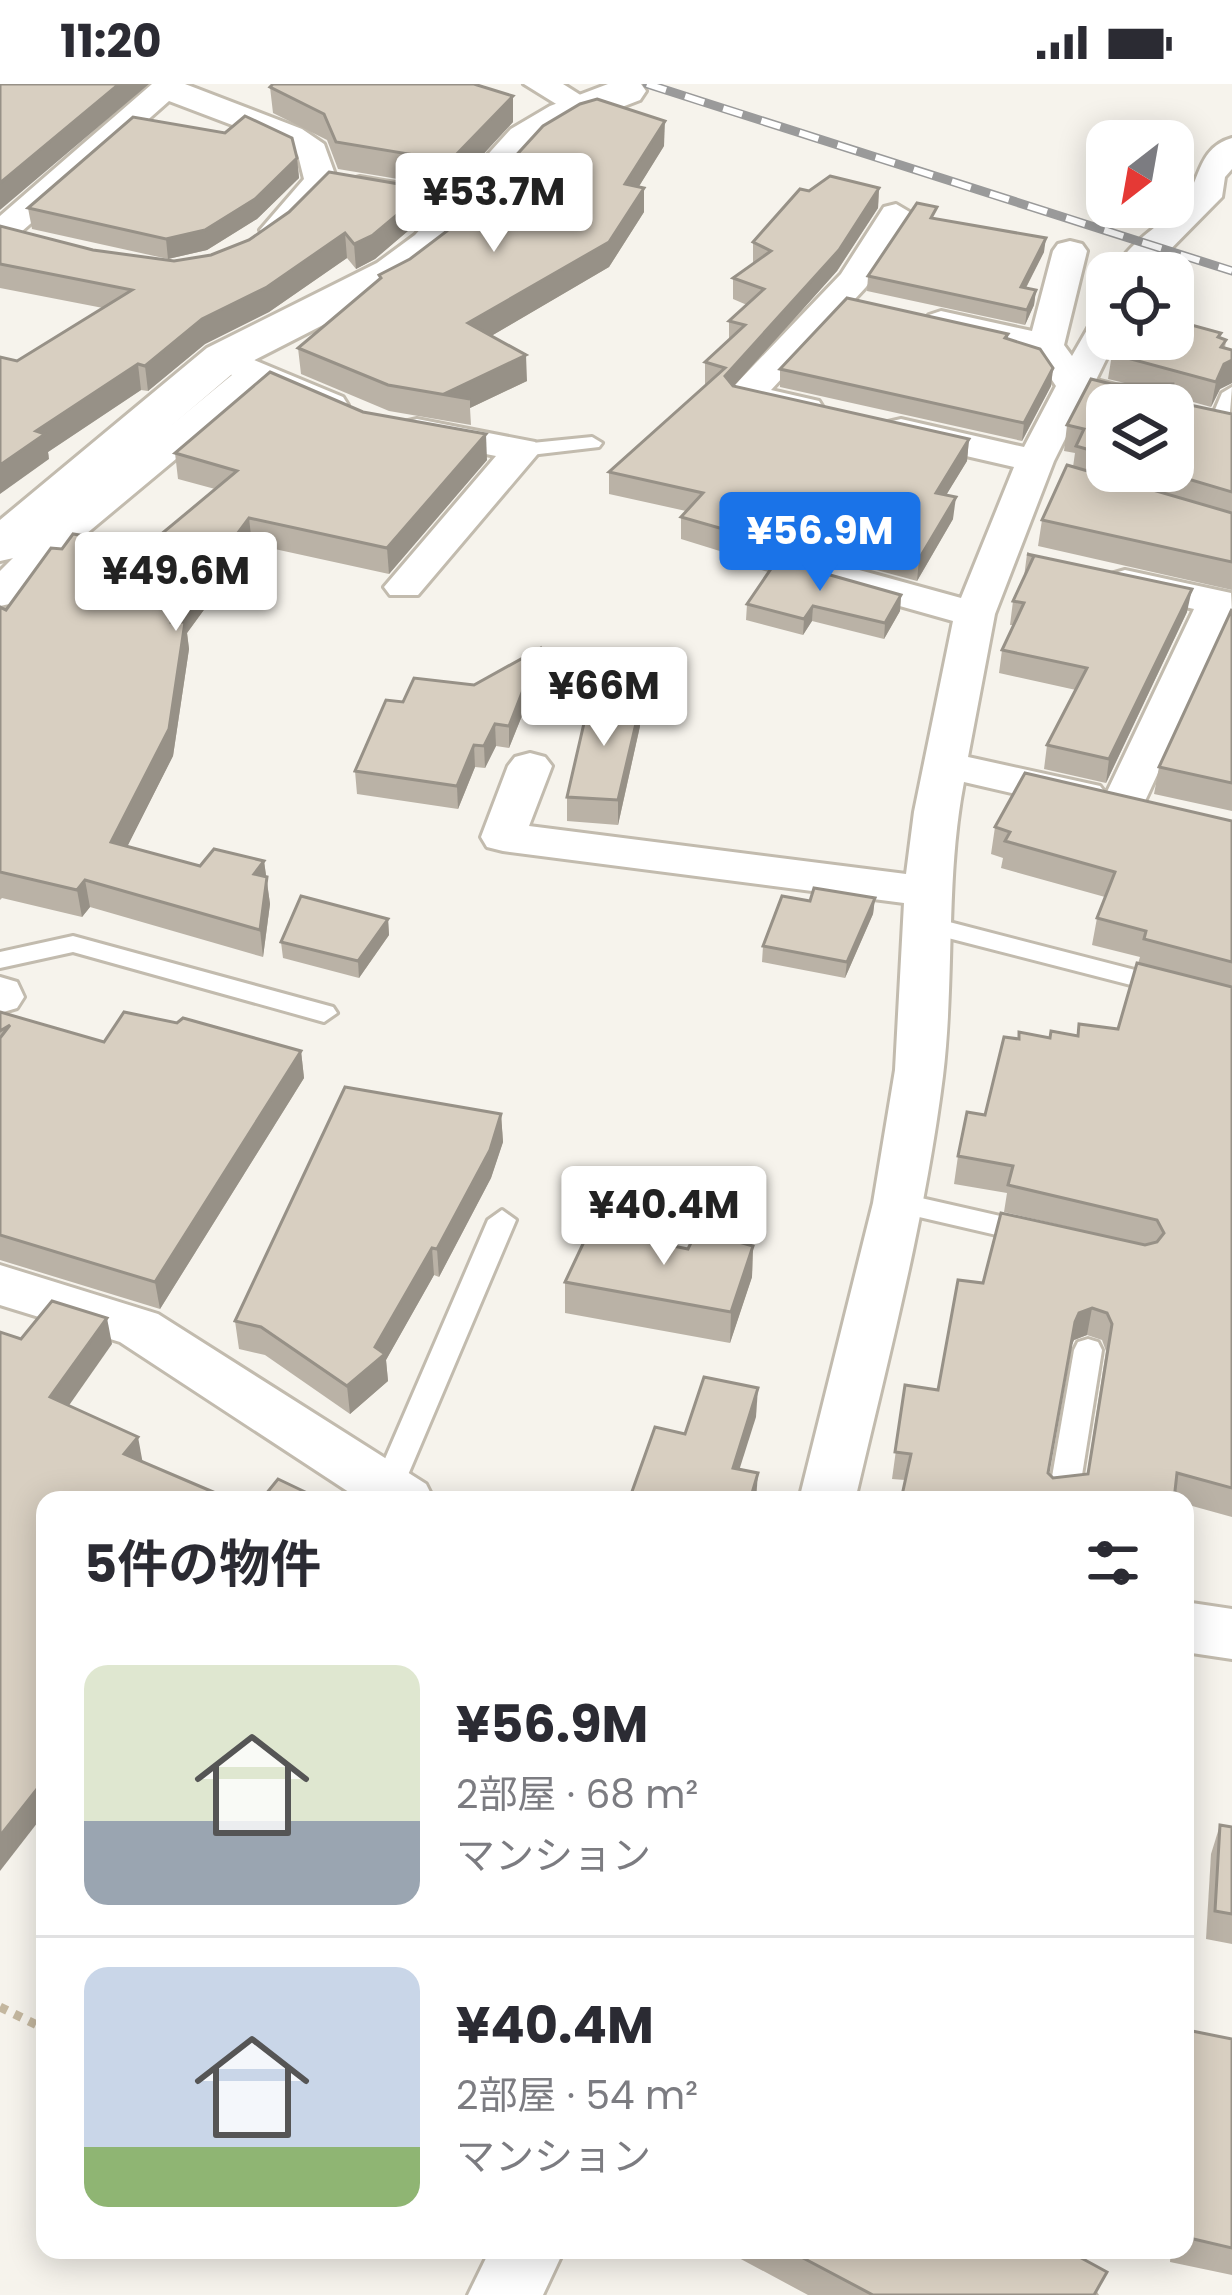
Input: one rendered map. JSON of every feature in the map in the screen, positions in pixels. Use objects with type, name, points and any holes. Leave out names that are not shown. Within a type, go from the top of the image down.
[{"type":"street","points":[[539,84],[616,100]]},
{"type":"street","points":[[0,235],[168,86],[291,136],[313,151],[321,180]]},
{"type":"street","points":[[0,546],[240,366],[430,244],[526,138],[616,100]]},
{"type":"street","points":[[1146,252],[1219,196],[1209,176],[1232,148]]},
{"type":"street","points":[[321,180],[466,205]]},
{"type":"street","points":[[251,246],[271,236],[321,180]]},
{"type":"street","points":[[0,183],[49,192]]},
{"type":"street","points":[[896,214],[854,280],[746,395],[1040,469]]},
{"type":"street","points":[[0,235],[42,245]]},
{"type":"street","points":[[1046,345],[1070,251]]},
{"type":"street","points":[[836,299],[1046,345],[1074,385],[1086,388]]},
{"type":"street","points":[[829,1491],[899,1203],[919,1070],[926,907],[946,765],[975,614],[1023,559],[1040,469],[1087,360]]},
{"type":"street","points":[[240,366],[369,420],[522,450],[404,587]]},
{"type":"street","points":[[0,594],[240,366]]},
{"type":"street","points":[[1194,413],[1228,414]]},
{"type":"street","points":[[747,550],[975,614]]},
{"type":"street","points":[[1088,573],[1217,602],[1123,804]]},
{"type":"street","points":[[946,765],[1166,814]]},
{"type":"street","points":[[530,766],[503,837],[926,907]]},
{"type":"street","points":[[0,1285],[139,1328],[383,1491]]},
{"type":"street","points":[[1194,1629],[1232,1634]]},
{"type":"street","points":[[504,2295],[525,2259]]},
{"type":"lane","points":[[522,450],[592,443]]},
{"type":"lane","points":[[926,907],[1232,1003]]},
{"type":"lane","points":[[0,959],[73,944],[324,1013]]},
{"type":"lane","points":[[899,1203],[1053,1238]]},
{"type":"lane","points":[[392,1491],[502,1220]]},
{"type":"lane","points":[[1064,1491],[1088,1350]]},
{"type":"path","points":[[0,2007],[36,2025]]},
{"type":"building","points":[[0,84],[119,84],[0,183]]},
{"type":"building","points":[[474,84],[513,96],[450,161],[336,142],[324,114],[270,87]]},
{"type":"building","points":[[597,99],[665,121],[625,184],[644,188],[609,242],[468,323],[526,355],[446,393],[470,399],[388,385],[298,348],[379,275],[447,231],[543,126]]},
{"type":"building","points":[[245,116],[292,138],[297,158],[255,199],[205,230],[166,239],[28,208],[133,117],[225,133]]},
{"type":"building","points":[[329,172],[428,189],[373,235],[354,244],[345,233],[267,287],[202,319],[145,366],[138,364],[36,431],[45,434],[0,465],[0,357],[17,361],[132,290],[0,264],[0,226],[93,250],[174,261],[211,255],[249,240],[289,212]]},
{"type":"building","points":[[830,176],[879,188],[839,250],[725,376],[733,386],[969,439],[936,493],[956,497],[919,559],[749,512],[733,516],[723,529],[681,517],[703,493],[609,472],[725,368],[705,362],[745,325],[729,321],[764,289],[733,278],[771,251],[753,242],[800,189],[809,191]]},
{"type":"building","points":[[917,203],[937,207],[931,218],[1046,238],[1021,287],[1036,290],[1027,310],[868,276]]},
{"type":"building","points":[[847,298],[1008,334],[1005,338],[1040,349],[1053,368],[1024,423],[780,369]]},
{"type":"building","points":[[1194,326],[1221,333],[1218,337],[1226,340],[1221,347],[1232,350],[1232,360],[1224,364],[1216,382],[1134,360],[1194,360]]},
{"type":"building","points":[[270,372],[363,412],[486,434],[387,548],[249,518],[172,622],[185,622],[169,729],[111,842],[200,866],[214,849],[264,861],[254,874],[267,877],[260,930],[85,880],[77,890],[0,872],[0,607],[6,610],[51,548],[62,549],[73,534],[147,546],[237,471],[175,453]]},
{"type":"building","points":[[1086,389],[1086,449],[1076,446],[1084,429],[1067,425]]},
{"type":"building","points":[[1194,406],[1232,414],[1232,492],[1194,481]]},
{"type":"building","points":[[1067,465],[1086,471],[1086,492],[1160,492],[1232,513],[1232,562],[1042,520]]},
{"type":"building","points":[[1027,554],[1192,589],[1109,759],[1047,745],[1087,668],[1002,650],[1024,603],[1013,601],[1034,556]]},
{"type":"building","points":[[777,560],[901,595],[885,623],[813,606],[804,619],[747,604]]},
{"type":"building","points":[[1232,609],[1232,783],[1159,767]]},
{"type":"building","points":[[539,649],[509,726],[495,724],[484,746],[474,745],[457,786],[355,771],[386,700],[403,702],[414,678],[474,685]]},
{"type":"building","points":[[590,697],[641,702],[618,800],[567,797]]},
{"type":"building","points":[[1025,773],[1232,821],[1232,962],[1144,939],[1146,931],[1097,918],[1115,872],[1005,841],[1010,832],[995,827]]},
{"type":"building","points":[[814,888],[875,898],[847,962],[763,946],[782,896],[810,901]]},
{"type":"building","points":[[301,896],[388,919],[358,961],[281,942]]},
{"type":"building","points":[[1137,963],[1232,987],[1232,1488],[1177,1473],[1175,1491],[903,1491],[911,1454],[895,1452],[905,1385],[938,1390],[958,1280],[983,1283],[1001,1213],[1145,1245],[1157,1242],[1164,1233],[1157,1220],[1008,1185],[1013,1166],[958,1156],[967,1112],[985,1115],[1004,1037],[1019,1039],[1019,1032],[1050,1038],[1051,1031],[1078,1036],[1079,1024],[1118,1029]],"holes":[[[1092,1308],[1107,1313],[1112,1324],[1088,1474],[1053,1478],[1048,1473],[1075,1322],[1079,1313]]]},
{"type":"building","points":[[0,1012],[104,1042],[124,1012],[177,1023],[183,1018],[301,1051],[155,1282],[0,1235],[0,1038],[10,1025],[0,1031]]},
{"type":"building","points":[[345,1087],[501,1114],[490,1150],[437,1249],[432,1248],[375,1347],[385,1354],[347,1386],[261,1327],[235,1321]]},
{"type":"building","points":[[590,1229],[688,1249],[697,1230],[753,1246],[731,1312],[565,1282]]},
{"type":"building","points":[[52,1301],[107,1318],[50,1397],[138,1437],[124,1454],[211,1491],[36,1491],[36,1790],[0,1836],[0,1332],[21,1339]]},
{"type":"building","points":[[704,1377],[758,1388],[733,1468],[758,1473],[753,1491],[632,1491],[655,1427],[685,1434]]},
{"type":"building","points":[[278,1479],[303,1491],[268,1491]]},
{"type":"building","points":[[1220,1825],[1232,1827],[1232,1914],[1215,1911]]},
{"type":"building","points":[[1194,2031],[1232,2039],[1232,2248],[1194,2239]]},
{"type":"building","points":[[805,2259],[1083,2259],[1107,2272],[1094,2295],[873,2295]]},
{"type":"railway","points":[[647,84],[1232,271]]}]
